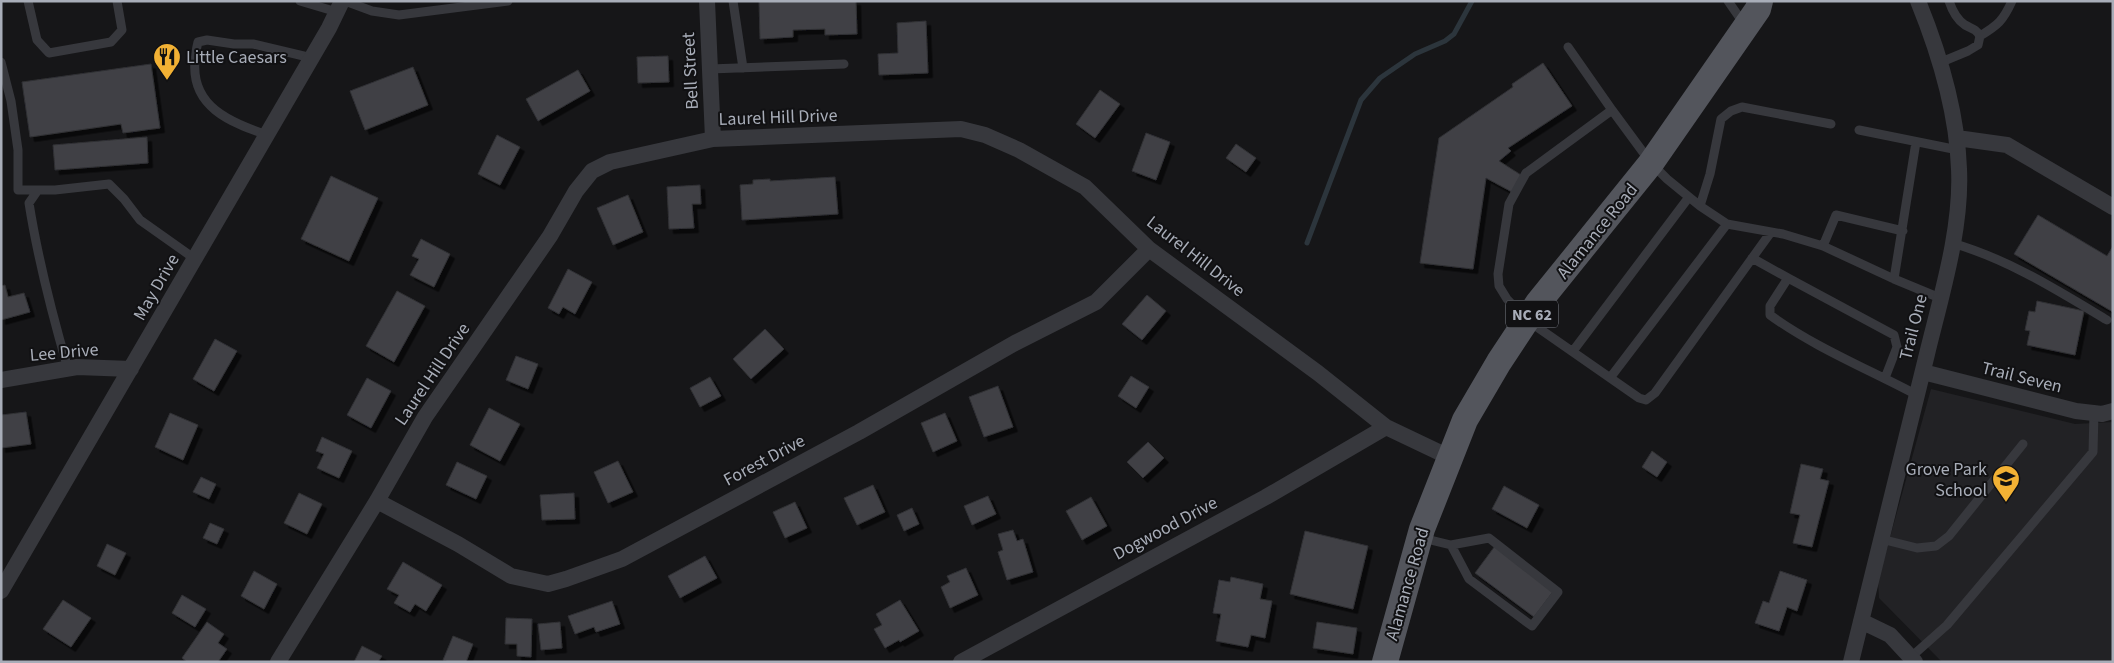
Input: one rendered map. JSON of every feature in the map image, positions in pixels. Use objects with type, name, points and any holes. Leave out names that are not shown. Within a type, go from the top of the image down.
[{"type":"main road","name":"Alamance Road","points":[[1385,662],[1420,537],[1449,457],[1465,420],[1499,362],[1527,320],[1651,163],[1759,9]]},
{"type":"street","name":"Bell Street","points":[[707,1],[713,139]]},
{"type":"street","name":"Trail One","points":[[1851,662],[1923,372],[1952,243],[1957,210],[1958,144],[1950,96],[1918,1]]},
{"type":"street","name":"May Drive","points":[[1,591],[312,58],[341,5]]},
{"type":"street","name":"Laurel Hill Drive","points":[[278,662],[378,501],[424,417],[550,236],[576,191],[592,171],[610,162],[713,139],[961,129],[985,135],[1020,150],[1085,187],[1149,249],[1318,373],[1386,427],[1449,457]]},
{"type":"street","points":[[1958,144],[2007,145],[2113,207]]},
{"type":"street","name":"Forest Drive","points":[[378,501],[458,544],[511,576],[548,584],[566,579],[622,559],[859,432],[1015,343],[1096,302],[1149,249]]},
{"type":"street","name":"Lee Drive","points":[[1,380],[77,367],[131,369]]},
{"type":"street","name":"Trail Seven","points":[[1923,372],[2000,393],[2094,413],[2102,414],[2113,411]]},
{"type":"street","name":"Dogwood Drive","points":[[961,662],[1266,497],[1386,427]]},
{"type":"street","points":[[1861,621],[1890,635],[1913,659]]},
{"type":"lane","points":[[28,1],[37,40],[49,53],[111,42],[122,30],[118,1]]},
{"type":"lane","points":[[300,1],[341,5],[372,12],[400,15],[508,1]]},
{"type":"lane","points":[[733,1],[737,38],[743,68]]},
{"type":"lane","points":[[1728,1],[1759,9]]},
{"type":"lane","points":[[1940,63],[1978,45],[1980,36],[1975,28],[1965,25],[1957,19],[1949,1]]},
{"type":"lane","points":[[1980,36],[1997,26],[2004,19],[2012,1]]},
{"type":"lane","points":[[267,135],[239,125],[209,106],[197,88],[194,72],[198,42],[207,40],[234,44],[253,44],[312,58]]},
{"type":"lane","points":[[1568,47],[1651,163],[1700,206],[1727,224],[1772,232],[1823,246],[1940,298]]},
{"type":"lane","points":[[1,62],[11,102],[18,150],[18,190],[109,184],[124,198],[140,220],[195,258]]},
{"type":"lane","points":[[710,69],[844,64]]},
{"type":"lane","points":[[1700,206],[1710,174],[1721,119],[1731,111],[1742,107],[1831,124]]},
{"type":"lane","points":[[1612,110],[1526,173],[1509,204],[1498,274],[1499,286],[1506,299],[1527,320],[1610,378],[1646,400],[1655,394],[1772,232]]},
{"type":"lane","points":[[1860,130],[1916,142],[1958,144]]},
{"type":"lane","points":[[1894,279],[1916,142]]},
{"type":"lane","points":[[38,190],[29,204],[51,310],[68,369]]},
{"type":"lane","points":[[1573,351],[1689,197]]},
{"type":"lane","points":[[1823,246],[1836,215],[1903,231]]},
{"type":"lane","points":[[1610,378],[1727,224]]},
{"type":"lane","points":[[1952,243],[2000,259],[2040,280],[2107,320]]},
{"type":"lane","points":[[1752,258],[1894,336],[1897,347],[1885,378]]},
{"type":"lane","points":[[1788,278],[1770,306],[1770,314],[1788,328],[1917,395]]},
{"type":"lane","points":[[1913,659],[1948,625],[2094,452],[2094,413]]},
{"type":"lane","points":[[1881,539],[1917,548],[1936,546],[1949,536],[2023,444]]},
{"type":"lane","points":[[1420,537],[1452,545],[1489,538],[1558,592],[1532,626],[1469,579],[1452,545]]},
{"type":"shaded area","name":"Grove Park School","points":[[1931,389],[2075,424],[2113,422],[2113,662],[1942,662],[1879,598],[1878,581]]},
{"type":"building","points":[[759,1],[856,1],[857,34],[825,35],[825,29],[793,30],[793,37],[760,39]]},
{"type":"building","points":[[926,21],[928,73],[879,75],[878,54],[898,53],[897,23]]},
{"type":"building","points":[[668,56],[669,82],[638,83],[637,57]]},
{"type":"building","points":[[1543,63],[1572,106],[1508,148],[1511,151],[1499,161],[1521,175],[1512,192],[1486,178],[1473,269],[1420,263],[1439,138],[1513,87],[1512,84]]},
{"type":"building","points":[[151,64],[160,128],[123,133],[121,124],[30,137],[22,82]]},
{"type":"building","points":[[413,67],[428,105],[365,130],[350,91]]},
{"type":"building","points":[[578,70],[590,91],[538,121],[526,99]]},
{"type":"building","points":[[1100,90],[1120,104],[1095,138],[1076,124]]},
{"type":"building","points":[[1146,133],[1170,142],[1156,180],[1132,171]]},
{"type":"building","points":[[497,135],[520,147],[500,185],[478,174]]},
{"type":"building","points":[[147,137],[148,163],[55,170],[53,145]]},
{"type":"building","points":[[1236,144],[1256,158],[1246,172],[1226,158]]},
{"type":"building","points":[[331,176],[378,198],[349,261],[301,239]]},
{"type":"building","points":[[835,177],[838,214],[742,220],[740,185],[753,184],[753,180],[770,179],[770,181]]},
{"type":"building","points":[[700,185],[701,204],[692,204],[694,228],[669,229],[667,187]]},
{"type":"building","points":[[628,195],[643,232],[613,245],[597,208]]},
{"type":"building","points":[[2038,215],[2107,256],[2113,246],[2113,312],[2014,254]]},
{"type":"building","points":[[421,239],[450,254],[434,287],[410,275],[419,259],[412,256]]},
{"type":"building","points":[[568,269],[592,282],[575,314],[563,307],[559,314],[548,308]]},
{"type":"building","points":[[5,285],[8,297],[24,293],[30,312],[1,320],[1,286]]},
{"type":"building","points":[[397,291],[425,306],[394,362],[366,346]]},
{"type":"building","points":[[1147,295],[1166,311],[1142,340],[1122,324]]},
{"type":"building","points":[[2037,301],[2084,311],[2075,355],[2027,345],[2030,331],[2025,330],[2029,311],[2035,312]]},
{"type":"building","points":[[765,329],[784,349],[751,379],[733,359]]},
{"type":"building","points":[[215,339],[237,351],[214,391],[193,379]]},
{"type":"building","points":[[516,356],[538,364],[528,389],[506,380]]},
{"type":"building","points":[[1131,376],[1149,387],[1136,408],[1118,396]]},
{"type":"building","points":[[710,377],[721,396],[700,407],[690,388]]},
{"type":"building","points":[[367,378],[391,391],[371,428],[347,415]]},
{"type":"building","points":[[998,386],[1013,427],[984,437],[969,397]]},
{"type":"building","points":[[489,408],[520,424],[500,461],[470,445]]},
{"type":"building","points":[[26,412],[31,444],[1,448],[1,415]]},
{"type":"building","points":[[170,413],[198,425],[183,460],[155,447]]},
{"type":"building","points":[[945,413],[957,441],[933,452],[921,423]]},
{"type":"building","points":[[322,437],[352,451],[339,478],[317,468],[324,454],[316,451]]},
{"type":"building","points":[[1148,442],[1164,458],[1143,478],[1127,462]]},
{"type":"building","points":[[1652,451],[1667,462],[1657,477],[1642,467]]},
{"type":"building","points":[[618,461],[633,492],[608,503],[594,472]]},
{"type":"building","points":[[457,462],[487,476],[476,499],[446,485]]},
{"type":"building","points":[[1801,464],[1823,469],[1820,479],[1829,481],[1812,547],[1793,543],[1800,515],[1790,513]]},
{"type":"building","points":[[201,477],[216,484],[209,499],[193,492]]},
{"type":"building","points":[[873,485],[885,512],[857,525],[844,498]]},
{"type":"building","points":[[1504,486],[1539,505],[1527,528],[1492,509]]},
{"type":"building","points":[[299,493],[322,504],[307,534],[284,523]]},
{"type":"building","points":[[574,493],[575,519],[542,520],[540,495]]},
{"type":"building","points":[[988,496],[996,514],[972,525],[964,506]]},
{"type":"building","points":[[1091,497],[1107,526],[1082,540],[1066,511]]},
{"type":"building","points":[[795,502],[807,528],[785,538],[773,512]]},
{"type":"building","points":[[912,508],[919,524],[904,531],[897,515]]},
{"type":"building","points":[[210,523],[224,529],[217,544],[203,538]]},
{"type":"building","points":[[1013,530],[1017,541],[1023,539],[1033,572],[1007,580],[998,552],[1003,550],[998,534]]},
{"type":"building","points":[[1305,531],[1368,546],[1353,609],[1290,594]]},
{"type":"building","points":[[107,544],[126,553],[115,575],[97,566]]},
{"type":"building","points":[[1495,546],[1555,589],[1534,617],[1475,573]]},
{"type":"building","points":[[705,556],[717,578],[680,598],[668,576]]},
{"type":"building","points":[[403,562],[442,585],[426,611],[415,604],[410,612],[394,603],[399,595],[387,589]]},
{"type":"building","points":[[966,568],[978,595],[950,608],[941,587],[950,582],[947,576]]},
{"type":"building","points":[[254,571],[277,584],[264,609],[241,596]]},
{"type":"building","points":[[1780,571],[1807,580],[1797,611],[1787,607],[1779,631],[1755,623],[1763,601],[1769,603]]},
{"type":"building","points":[[1231,577],[1263,584],[1260,599],[1272,601],[1265,638],[1251,635],[1248,647],[1216,641],[1221,614],[1213,613],[1219,580],[1230,582]]},
{"type":"building","points":[[182,595],[206,609],[195,627],[172,613]]},
{"type":"building","points":[[63,600],[91,618],[71,647],[43,629]]},
{"type":"building","points":[[900,600],[919,631],[885,648],[874,629],[882,625],[876,614]]},
{"type":"building","points":[[612,601],[620,624],[596,632],[594,627],[575,634],[568,616]]},
{"type":"building","points":[[506,618],[532,619],[531,657],[517,656],[517,644],[505,644]]},
{"type":"building","points":[[207,622],[224,634],[218,643],[227,649],[218,662],[187,662],[182,658]]},
{"type":"building","points":[[560,622],[562,648],[541,650],[538,624]]},
{"type":"building","points":[[1317,622],[1357,628],[1353,654],[1313,648]]},
{"type":"building","points":[[453,636],[473,644],[466,662],[443,660]]},
{"type":"building","points":[[362,646],[382,656],[378,662],[354,662]]},
{"type":"waterway","points":[[1307,243],[1361,100],[1380,78],[1415,54],[1445,41],[1454,34],[1472,1]]},
{"type":"place","name":"Little Caesars","points":[[167,81]]},
{"type":"place","name":"Grove Park School","points":[[2006,503]]}]
